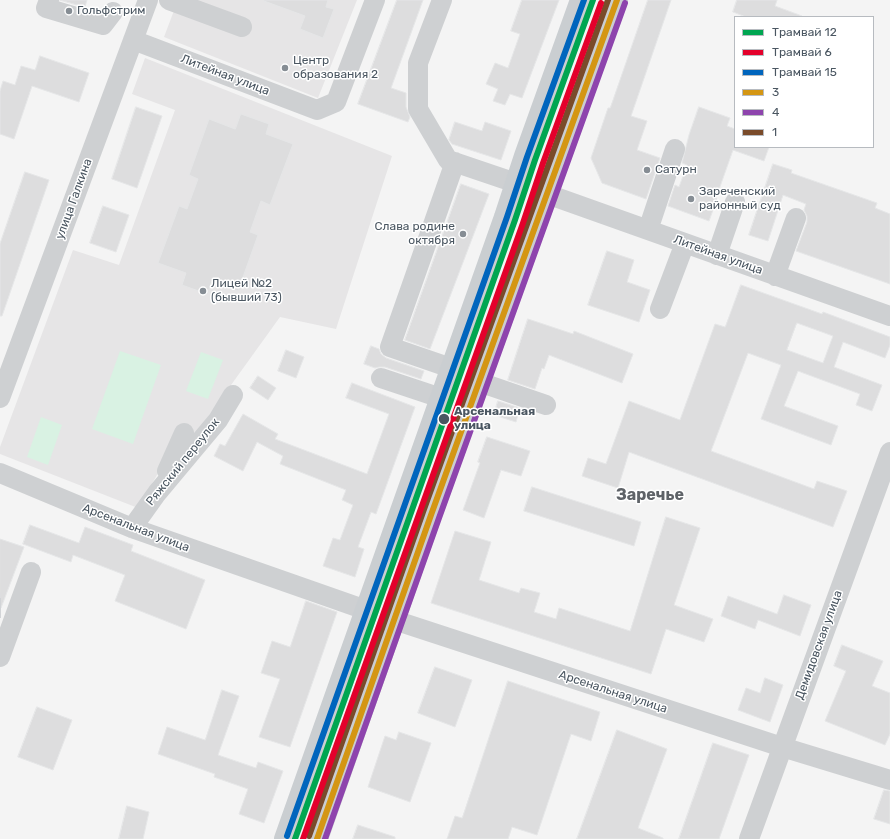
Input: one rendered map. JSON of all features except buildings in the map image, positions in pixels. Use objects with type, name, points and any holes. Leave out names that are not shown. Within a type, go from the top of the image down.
[{"type":"main road","points":[[285,839],[581,0]]},
{"type":"main road","points":[[317,839],[616,0]]},
{"type":"main road","points":[[516,183],[547,194]]},
{"type":"main road","name":"Арсенальная улица","points":[[366,610],[394,620]]},
{"type":"street","points":[[49,0],[46,8],[103,25],[115,6],[140,21]]},
{"type":"street","name":"улица Галкина","points":[[0,398],[148,0]]},
{"type":"street","points":[[169,0],[242,27]]},
{"type":"street","name":"Литейная улица","points":[[133,40],[317,110],[336,102],[375,0]]},
{"type":"street","points":[[442,0],[418,63],[418,109],[451,161],[516,183]]},
{"type":"street","points":[[648,230],[675,149]]},
{"type":"street","points":[[451,161],[390,347],[451,368]]},
{"type":"street","name":"Литейная улица","points":[[547,194],[890,316]]},
{"type":"street","points":[[716,255],[735,202]]},
{"type":"street","points":[[770,274],[790,216]]},
{"type":"street","points":[[660,309],[685,243]]},
{"type":"street","points":[[381,378],[441,398]]},
{"type":"street","points":[[479,382],[546,405]]},
{"type":"street","name":"Ряжский переулок","points":[[132,528],[157,493],[218,420],[233,394]]},
{"type":"street","points":[[157,493],[184,433]]},
{"type":"street","name":"Демидовская улица","points":[[749,839],[890,452]]},
{"type":"street","name":"Арсенальная улица","points":[[0,473],[132,528],[366,610]]},
{"type":"street","points":[[0,657],[9,611],[31,572]]},
{"type":"street","name":"Арсенальная улица","points":[[394,620],[782,747],[890,780]]},
{"type":"shaded area","name":"Центр образования 2","points":[[178,0],[357,0],[318,98],[164,37]]},
{"type":"shaded area","name":"Лицей №2 (бывший 73)","points":[[145,58],[392,156],[336,329],[280,317],[172,467],[161,468],[138,508],[0,454],[0,447],[73,250],[119,265],[175,110],[132,94]]},
{"type":"green space","points":[[120,351],[161,365],[133,444],[92,429]]},
{"type":"green space","points":[[201,352],[223,360],[208,399],[186,391]]},
{"type":"green space","points":[[41,417],[62,425],[48,465],[27,457]]},
{"type":"tram line","name":"15","points":[[287,836],[584,0]]},
{"type":"tram line","name":"12","points":[[295,839],[593,0]]},
{"type":"tram line","name":"6","points":[[303,839],[601,3]]},
{"type":"transit line","name":"1","points":[[309,836],[423,512],[608,0]]},
{"type":"transit line","name":"3","points":[[317,839],[431,515],[617,0]]},
{"type":"transit line","name":"4","points":[[325,839],[625,3]]},
{"type":"place","name":"Гольфстрим","points":[[69,11]]},
{"type":"place","name":"Центр образования 2","points":[[285,68]]},
{"type":"place","name":"Сатурн","points":[[647,170]]},
{"type":"place","name":"Зареченский районный суд","points":[[691,199]]},
{"type":"place","name":"Слава родине октября","points":[[463,234]]},
{"type":"place","name":"Лицей №2 (бывший 73)","points":[[203,291]]},
{"type":"place","name":"Арсенальная улица","points":[[444,419]]},
{"type":"district","name":"Заречье","points":[[650,495]]}]
